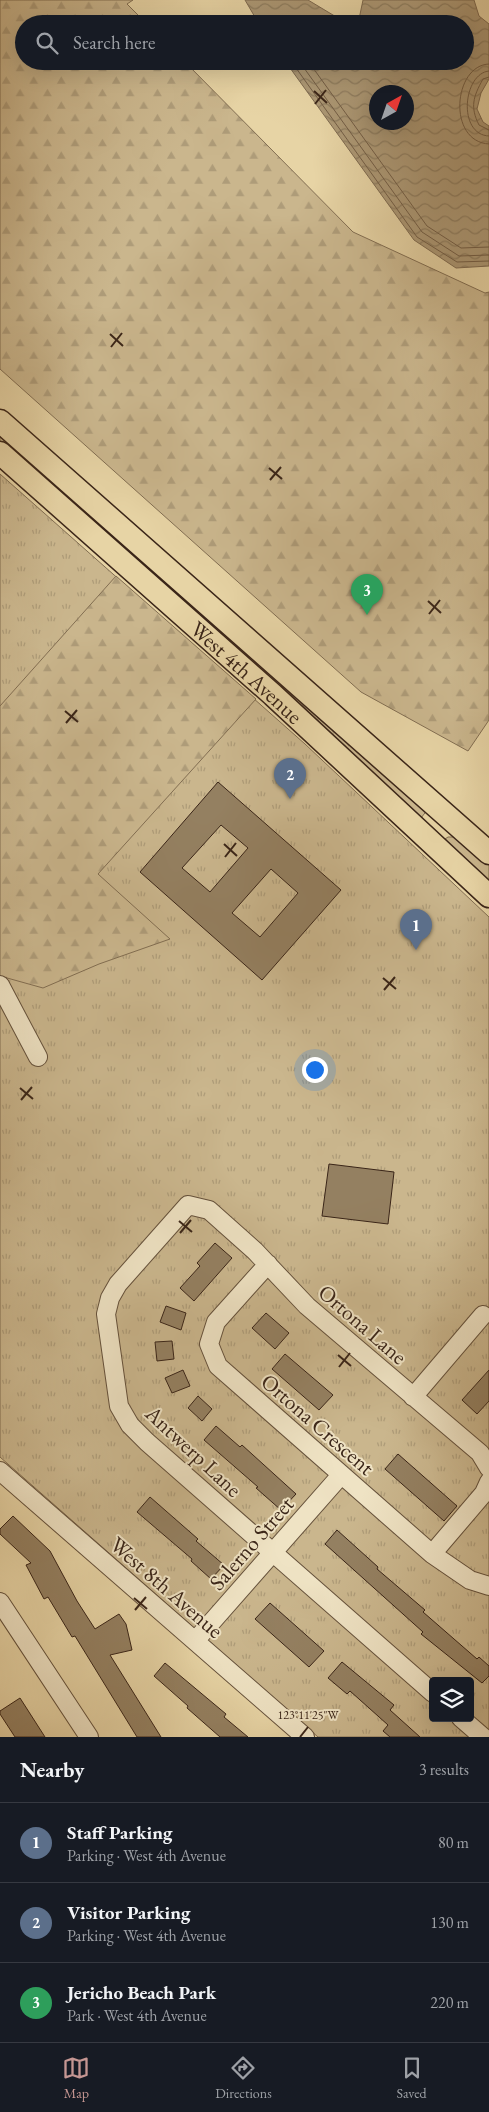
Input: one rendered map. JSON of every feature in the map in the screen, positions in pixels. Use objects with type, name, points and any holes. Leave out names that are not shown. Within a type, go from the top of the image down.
[{"type":"main road","name":"West 4th Avenue","points":[[0,421],[489,853]]},
{"type":"main road","name":"West 4th Avenue","points":[[0,453],[273,695],[489,896]]},
{"type":"street","points":[[0,984],[38,1057]]},
{"type":"street","name":"Antwerp Lane","points":[[209,1210],[188,1204],[118,1284],[110,1298],[106,1314],[119,1406],[130,1424],[147,1442],[429,1690]]},
{"type":"street","name":"Ortona Lane","points":[[209,1210],[268,1264],[307,1306],[413,1397],[486,1454]]},
{"type":"street","name":"Ortona Crescent","points":[[268,1264],[216,1322],[209,1344],[218,1366],[432,1554],[470,1580],[489,1586]]},
{"type":"street","points":[[413,1397],[483,1315]]},
{"type":"street","name":"West 8th Avenue","points":[[0,1471],[305,1737]]},
{"type":"street","name":"Salerno Street","points":[[195,1641],[341,1475]]},
{"type":"street","points":[[432,1554],[484,1493],[489,1482]]},
{"type":"street","points":[[0,1602],[89,1737]]},
{"type":"street","points":[[466,1722],[483,1737]]},
{"type":"green space","points":[[0,0],[133,0],[127,4],[138,15],[15,15],[15,70],[193,70],[353,232],[485,293],[489,292],[489,720],[468,751],[361,692],[0,369]]},
{"type":"green space","points":[[0,428],[428,809],[421,818],[0,441]]},
{"type":"green space","points":[[0,474],[305,744],[489,917],[489,1737],[318,1737],[0,1457]]},
{"type":"green space","points":[[116,576],[256,699],[98,874],[170,939],[99,964],[43,988],[0,976],[0,706]]},
{"type":"green space","points":[[456,837],[489,861],[489,883],[445,843],[445,839]]},
{"type":"water","points":[[245,0],[308,0],[333,15],[254,15]]},
{"type":"water","points":[[363,0],[474,0],[479,16],[489,24],[489,79],[481,93],[477,109],[483,122],[489,126],[489,266],[456,268],[414,240],[291,70],[474,70],[474,15],[360,15]]},
{"type":"building","points":[[218,782],[341,890],[262,980],[140,872]],"holes":[[[221,825],[248,848],[210,892],[182,868]],[[271,869],[298,893],[260,937],[232,913]]]},
{"type":"building","points":[[329,1164],[394,1172],[388,1224],[322,1216]]},
{"type":"building","points":[[215,1243],[232,1258],[194,1301],[180,1288],[200,1266],[197,1263]]},
{"type":"building","points":[[166,1306],[186,1313],[181,1330],[160,1322]]},
{"type":"building","points":[[266,1313],[289,1333],[275,1349],[252,1328]]},
{"type":"building","points":[[172,1341],[174,1359],[157,1361],[155,1342]]},
{"type":"building","points":[[285,1354],[333,1395],[319,1410],[272,1369]]},
{"type":"building","points":[[183,1370],[190,1386],[172,1393],[165,1378]]},
{"type":"building","points":[[489,1370],[489,1401],[477,1414],[462,1400]]},
{"type":"building","points":[[198,1396],[212,1409],[202,1421],[188,1408]]},
{"type":"building","points":[[216,1426],[240,1447],[242,1445],[296,1494],[281,1510],[256,1488],[258,1487],[204,1440]]},
{"type":"building","points":[[398,1454],[457,1506],[444,1521],[385,1469]]},
{"type":"building","points":[[150,1497],[198,1539],[196,1541],[224,1565],[211,1579],[191,1561],[192,1559],[137,1512]]},
{"type":"building","points":[[13,1516],[50,1551],[77,1601],[95,1629],[119,1614],[126,1624],[132,1650],[110,1655],[161,1737],[137,1737],[75,1636],[72,1637],[48,1597],[44,1599],[26,1565],[31,1563],[0,1534],[0,1529]]},
{"type":"building","points":[[337,1530],[378,1567],[377,1569],[425,1610],[423,1612],[477,1659],[479,1657],[489,1666],[489,1676],[482,1683],[421,1634],[423,1632],[325,1544]]},
{"type":"building","points":[[270,1603],[324,1651],[309,1667],[255,1619]]},
{"type":"building","points":[[342,1662],[394,1705],[390,1710],[420,1737],[390,1737],[383,1731],[388,1725],[350,1691],[347,1694],[328,1678]]},
{"type":"building","points":[[165,1663],[226,1714],[224,1717],[248,1737],[220,1737],[187,1708],[188,1706],[154,1676]]},
{"type":"building","points":[[20,1698],[45,1737],[15,1737],[0,1714],[0,1711]]},
{"type":"place","name":"Jericho Beach Park","points":[[367,615]]},
{"type":"place","name":"Visitor Parking","points":[[290,799]]},
{"type":"place","name":"Staff Parking","points":[[416,950]]}]
